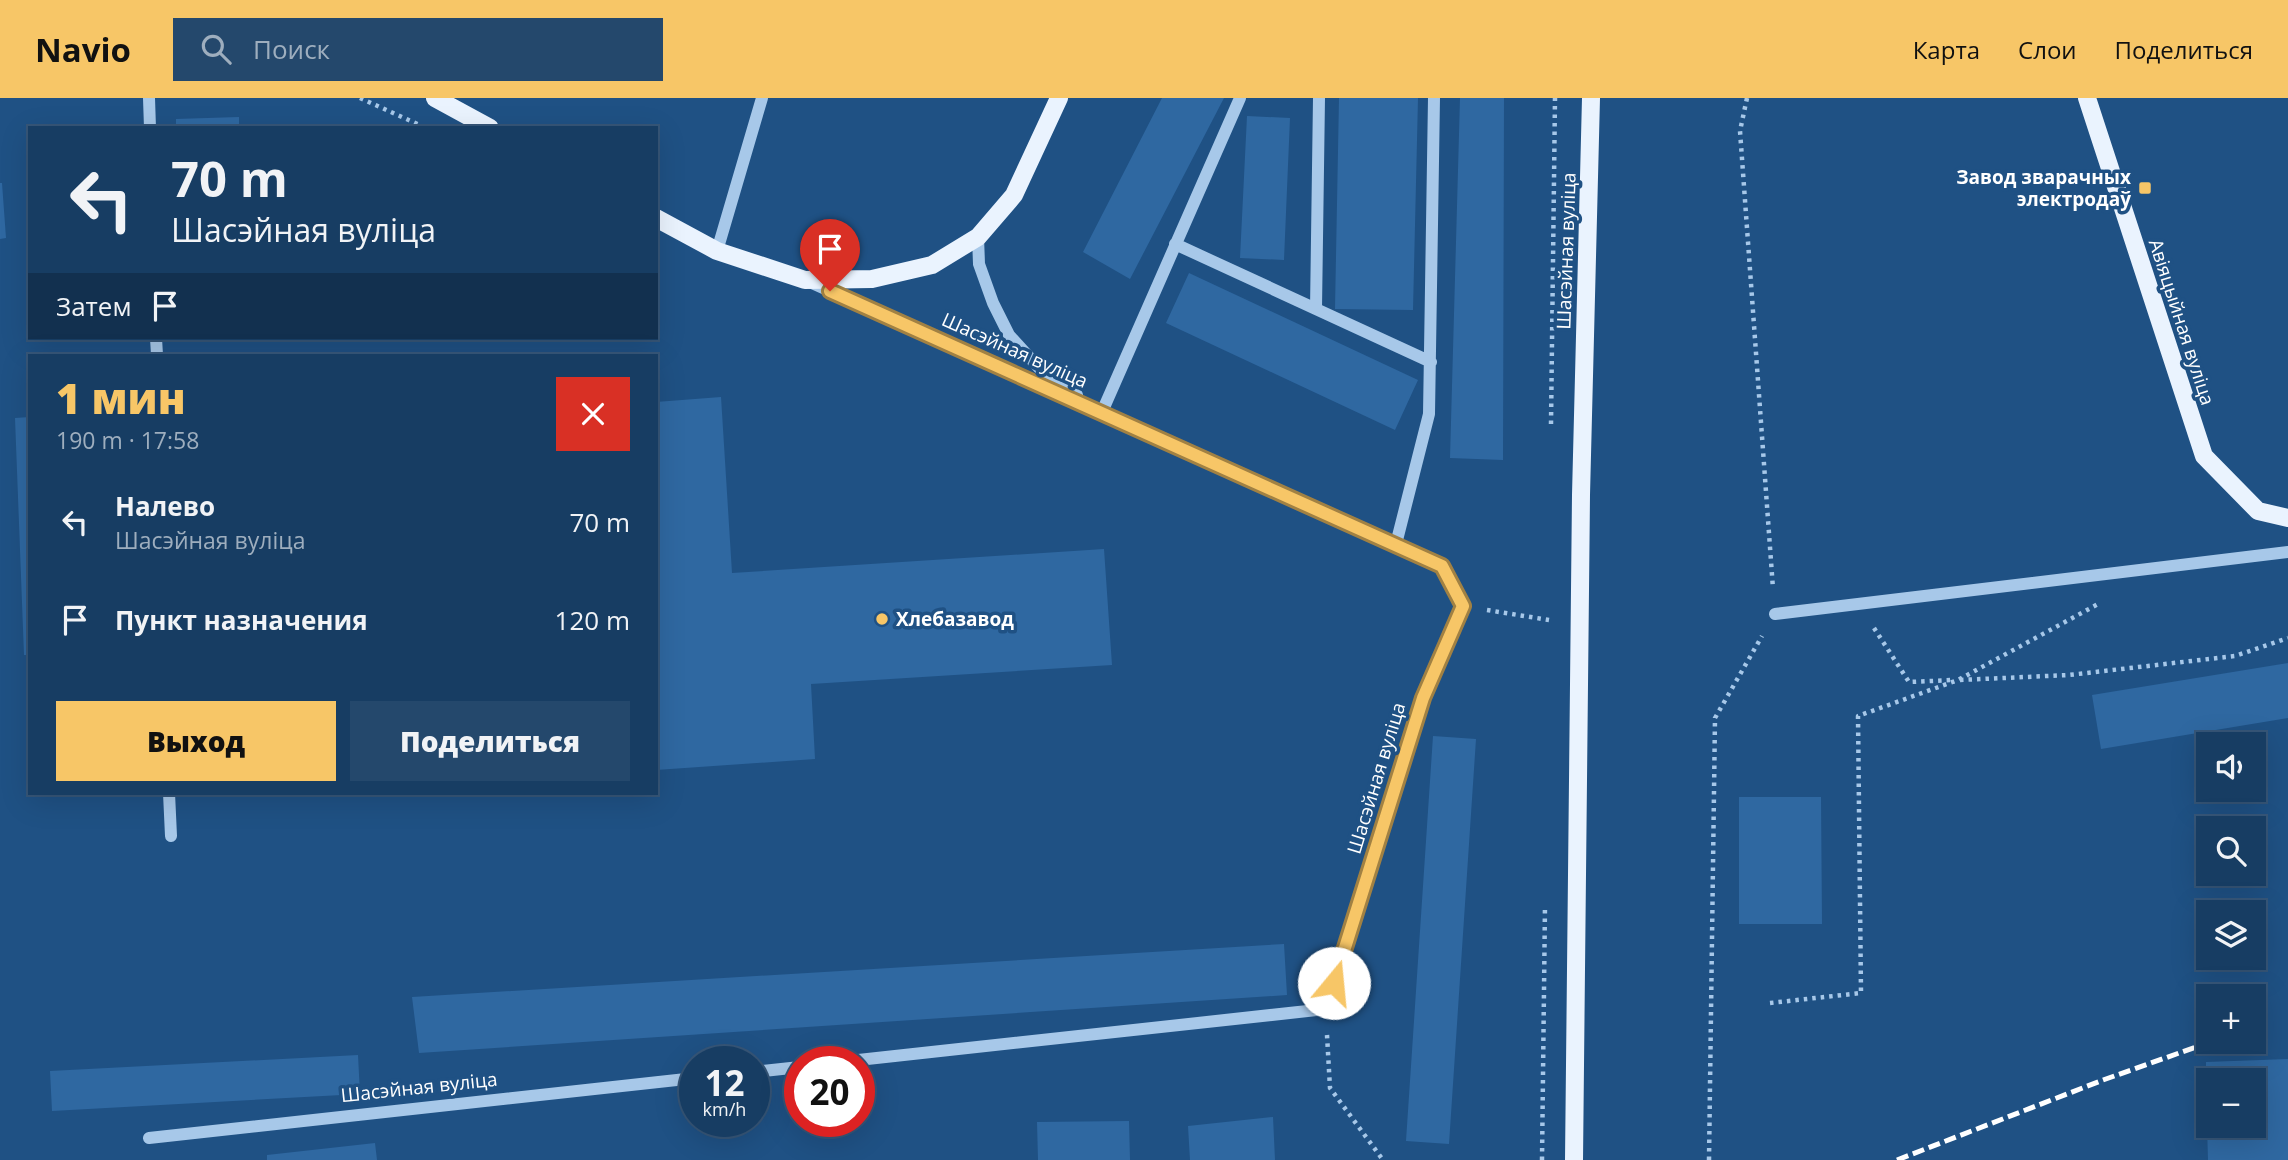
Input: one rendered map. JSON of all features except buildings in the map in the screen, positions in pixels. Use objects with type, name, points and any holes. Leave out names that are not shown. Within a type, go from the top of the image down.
[{"type":"main road","points":[[435,98],[486,126]]},
{"type":"main road","points":[[658,219],[717,251],[805,280],[873,279],[932,265],[978,237],[1014,195],[1059,98]]},
{"type":"main road","name":"Шасэйная вуліца","points":[[1574,1160],[1581,495],[1591,98]]},
{"type":"main road","name":"Авіяцыйная вуліца","points":[[2087,98],[2204,456],[2258,511],[2288,518]]},
{"type":"street","points":[[149,98],[150,126]]},
{"type":"street","points":[[717,251],[762,98]]},
{"type":"street","points":[[978,237],[979,264],[993,303],[1009,335],[1040,369],[1102,412],[1240,98]]},
{"type":"street","points":[[1315,309],[1319,98]]},
{"type":"street","points":[[1396,544],[1429,414],[1434,98]]},
{"type":"street","points":[[1175,244],[1431,362]]},
{"type":"street","name":"Шасэйная вуліца","points":[[805,280],[1442,566],[1463,606],[1423,698],[1326,1009]]},
{"type":"street","points":[[1775,614],[2288,552]]},
{"type":"street","points":[[169,795],[171,836]]},
{"type":"street","points":[[875,1058],[1326,1009]]},
{"type":"street","name":"Шасэйная вуліца","points":[[149,1139],[679,1080]]},
{"type":"path","points":[[360,98],[420,126]]},
{"type":"path","points":[[1709,1160],[1716,718],[1775,614],[1740,131],[1747,98]]},
{"type":"path","points":[[1770,1003],[1861,993],[1858,716],[1958,680],[2110,598]]},
{"type":"path","points":[[1857,603],[1909,682],[2069,675],[2235,656],[2288,638]]},
{"type":"path","points":[[1463,606],[1549,620]]},
{"type":"path","points":[[1326,1009],[1330,1088],[1384,1160]]},
{"type":"path","points":[[1542,1160],[1543,1077]]},
{"type":"railway","points":[[1897,1160],[2196,1047]]},
{"type":"place","name":"Завод зварачных электродаў","points":[[2145,188]]},
{"type":"place","name":"Хлебазавод","points":[[882,619]]},
{"type":"route","points":[[830,291],[1442,566],[1463,606],[1423,698],[1334,983]]}]
